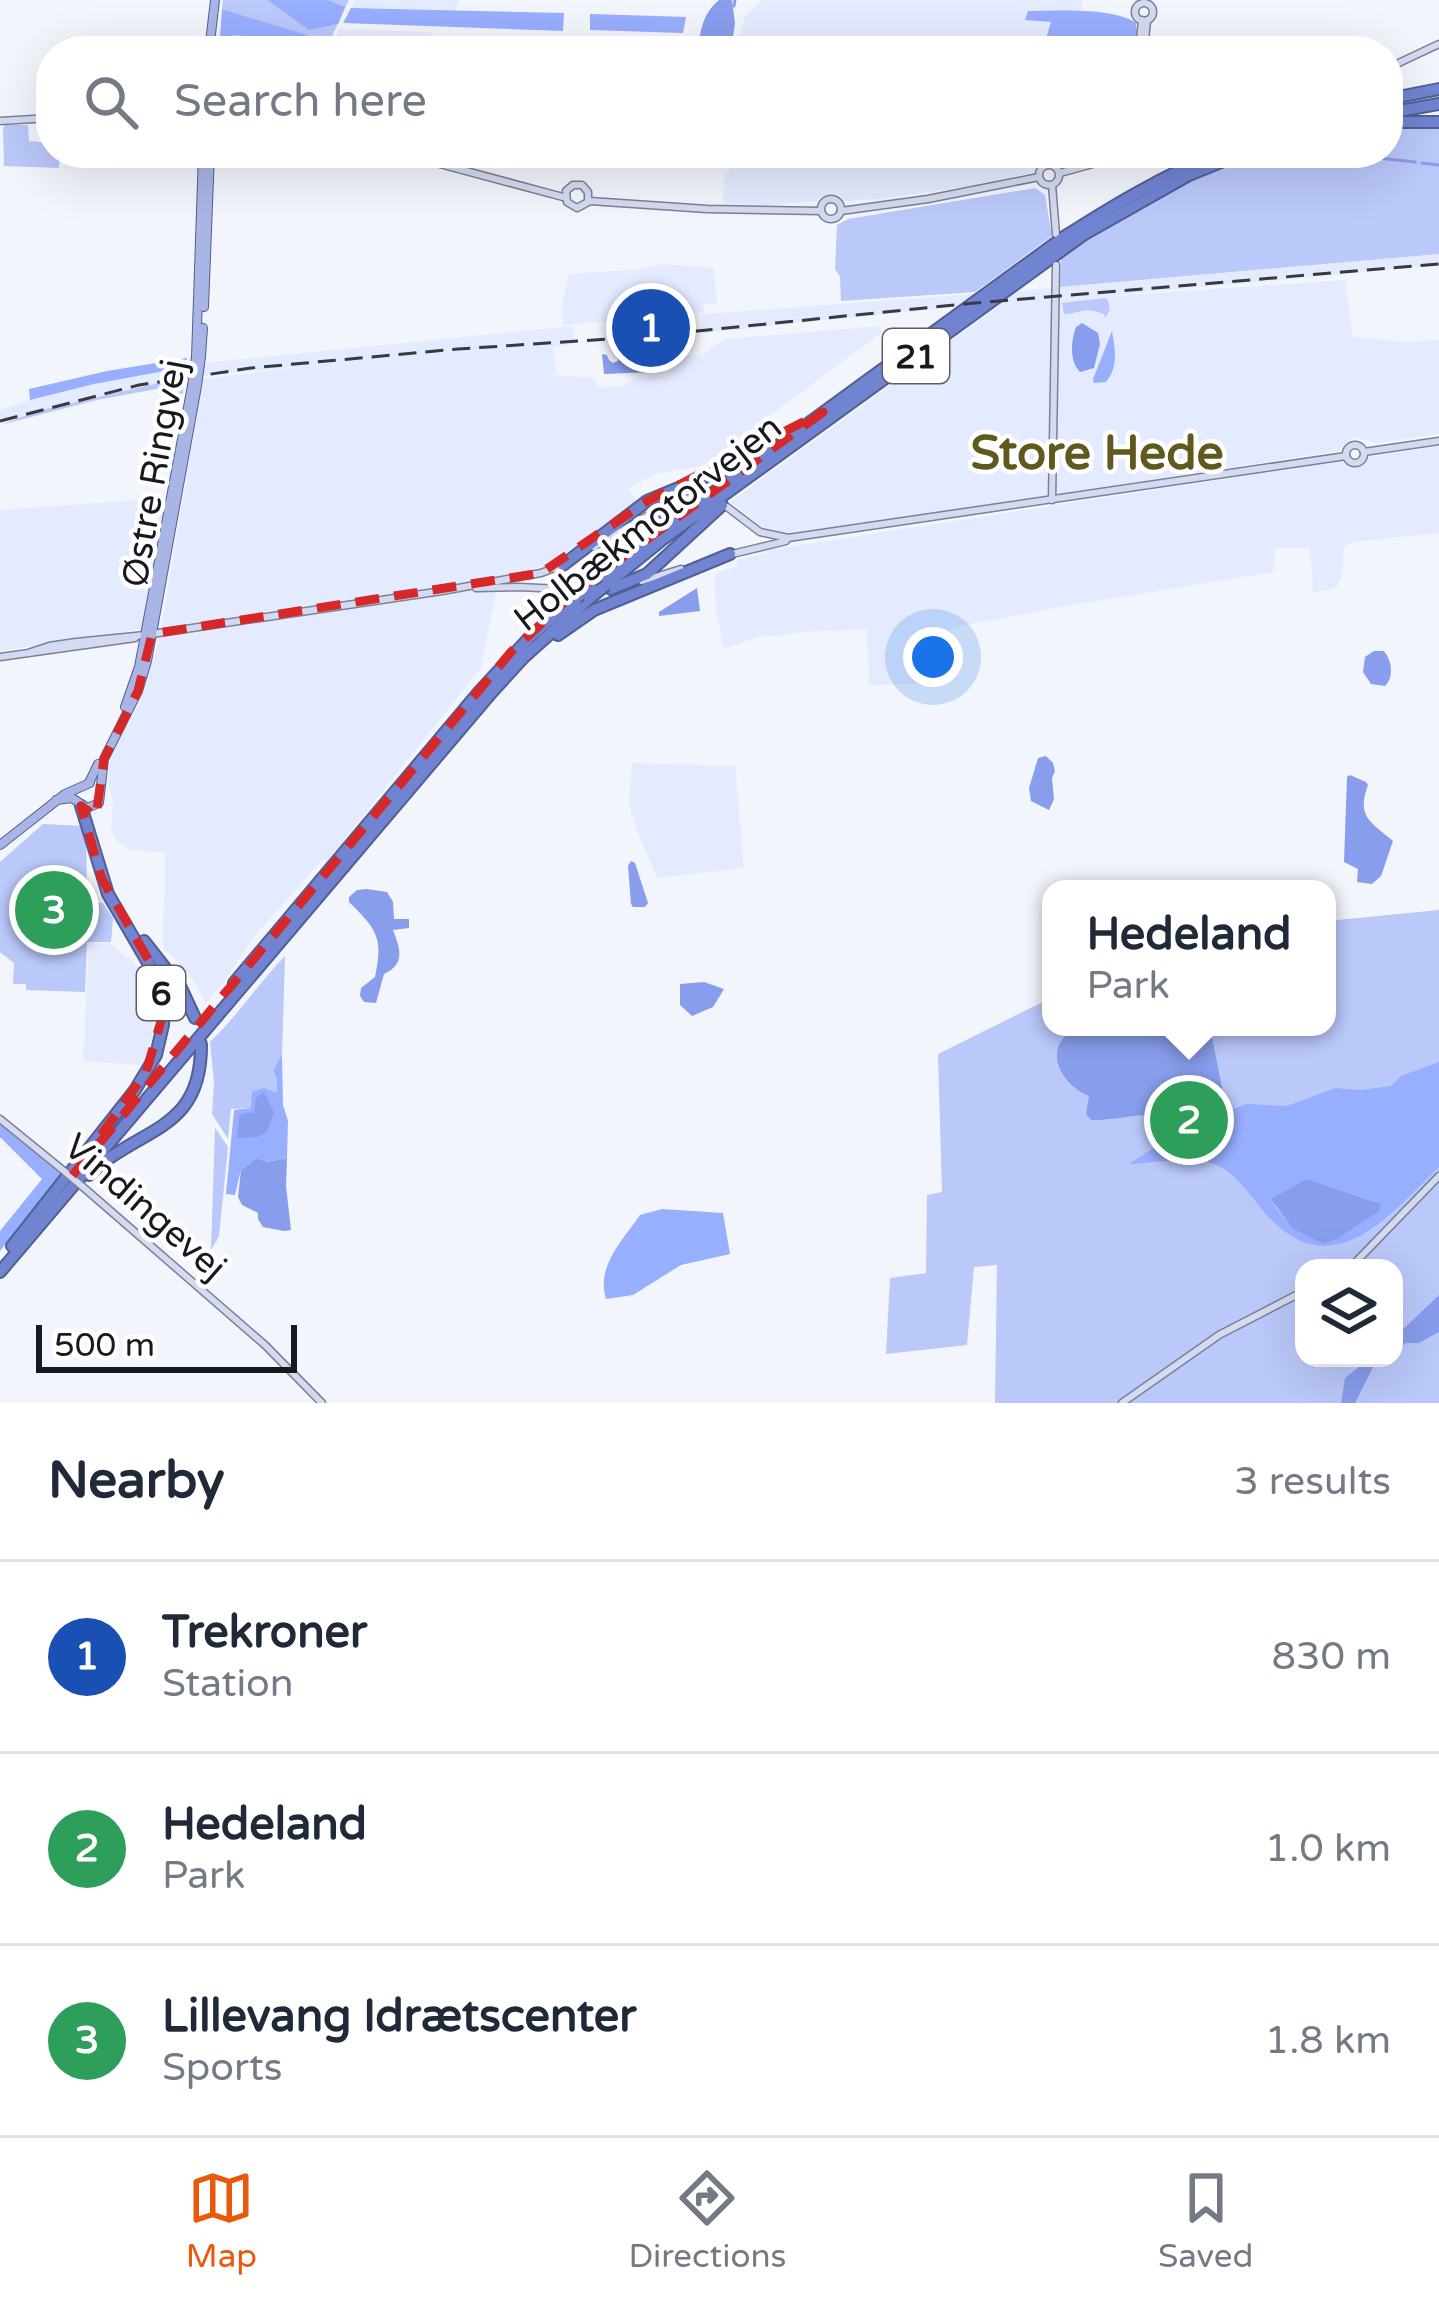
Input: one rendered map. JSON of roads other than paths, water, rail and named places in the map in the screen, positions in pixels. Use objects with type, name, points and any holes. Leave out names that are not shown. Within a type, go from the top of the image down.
[{"type":"highway","points":[[1403,106],[1439,96]]},
{"type":"highway","points":[[1403,114],[1439,122]]},
{"type":"highway","name":"Holbækmotorvejen","points":[[0,1272],[581,593],[608,587],[663,539],[1064,237],[1184,168]]},
{"type":"highway","name":"Holbækmotorvejen","points":[[0,1261],[530,638],[651,538],[1083,236],[1206,168]]},
{"type":"highway","points":[[563,565],[647,501],[740,462],[823,418]]},
{"type":"highway","points":[[581,593],[668,503]]},
{"type":"highway","points":[[492,692],[568,626],[594,610],[730,554]]},
{"type":"highway","name":"6","points":[[12,1246],[135,1090],[160,1041],[164,1011],[158,980],[108,894],[83,805]]},
{"type":"highway","name":"6","points":[[83,805],[112,894],[181,988],[195,1018]]},
{"type":"highway","name":"6","points":[[32,1234],[100,1165],[179,1114],[200,1071],[201,1044]]},
{"type":"main road","points":[[213,36],[217,0]]},
{"type":"main road","points":[[1143,36],[1145,20],[1152,11],[1142,2],[1135,11],[1145,20]]},
{"type":"main road","points":[[1403,61],[1439,44]]},
{"type":"main road","points":[[0,119],[36,118]]},
{"type":"main road","name":"Østre Ringvej","points":[[148,635],[130,694],[86,784],[77,791],[83,805],[101,800],[104,759],[138,691],[195,386],[206,168]]},
{"type":"main road","points":[[459,168],[567,194],[580,184],[588,198]]},
{"type":"main road","points":[[1041,168],[1039,177],[1052,185],[1058,180],[1054,168]]},
{"type":"main road","points":[[567,194],[568,204],[577,208],[588,198],[707,209],[802,210],[821,209],[831,199],[841,208],[867,206],[1039,177]]},
{"type":"main road","points":[[1052,185],[1056,234]]},
{"type":"main road","points":[[821,209],[833,219],[841,208]]},
{"type":"main road","points":[[1052,500],[1056,265]]},
{"type":"main road","points":[[727,507],[765,534],[788,538],[1346,456],[1352,445],[1364,452],[1439,441]]},
{"type":"main road","points":[[0,657],[542,574],[668,503],[698,496]]},
{"type":"main road","points":[[447,590],[519,586],[591,591],[807,536]]},
{"type":"main road","points":[[0,845],[56,800],[86,784],[100,790]]},
{"type":"main road","points":[[56,800],[69,797],[83,805]]},
{"type":"main road","name":"Vindingevej","points":[[0,1117],[247,1329],[322,1403]]},
{"type":"main road","points":[[1359,1259],[1439,1176]]},
{"type":"main road","points":[[1122,1403],[1219,1335],[1295,1296]]},
{"type":"waterway","points":[[734,6],[735,0]]},
{"type":"waterway","points":[[1403,161],[1415,162]]},
{"type":"waterway","points":[[1422,163],[1439,165]]},
{"type":"railway","points":[[0,421],[139,385],[251,368],[1439,264]]},
{"type":"place","name":"Trekroner","points":[[651,328]]},
{"type":"place","name":"Lillevang Idrætscenter","points":[[54,910]]},
{"type":"place","name":"Hedeland","points":[[1189,1120]]},
{"type":"district","name":"Store Hede","points":[[1097,452]]}]
